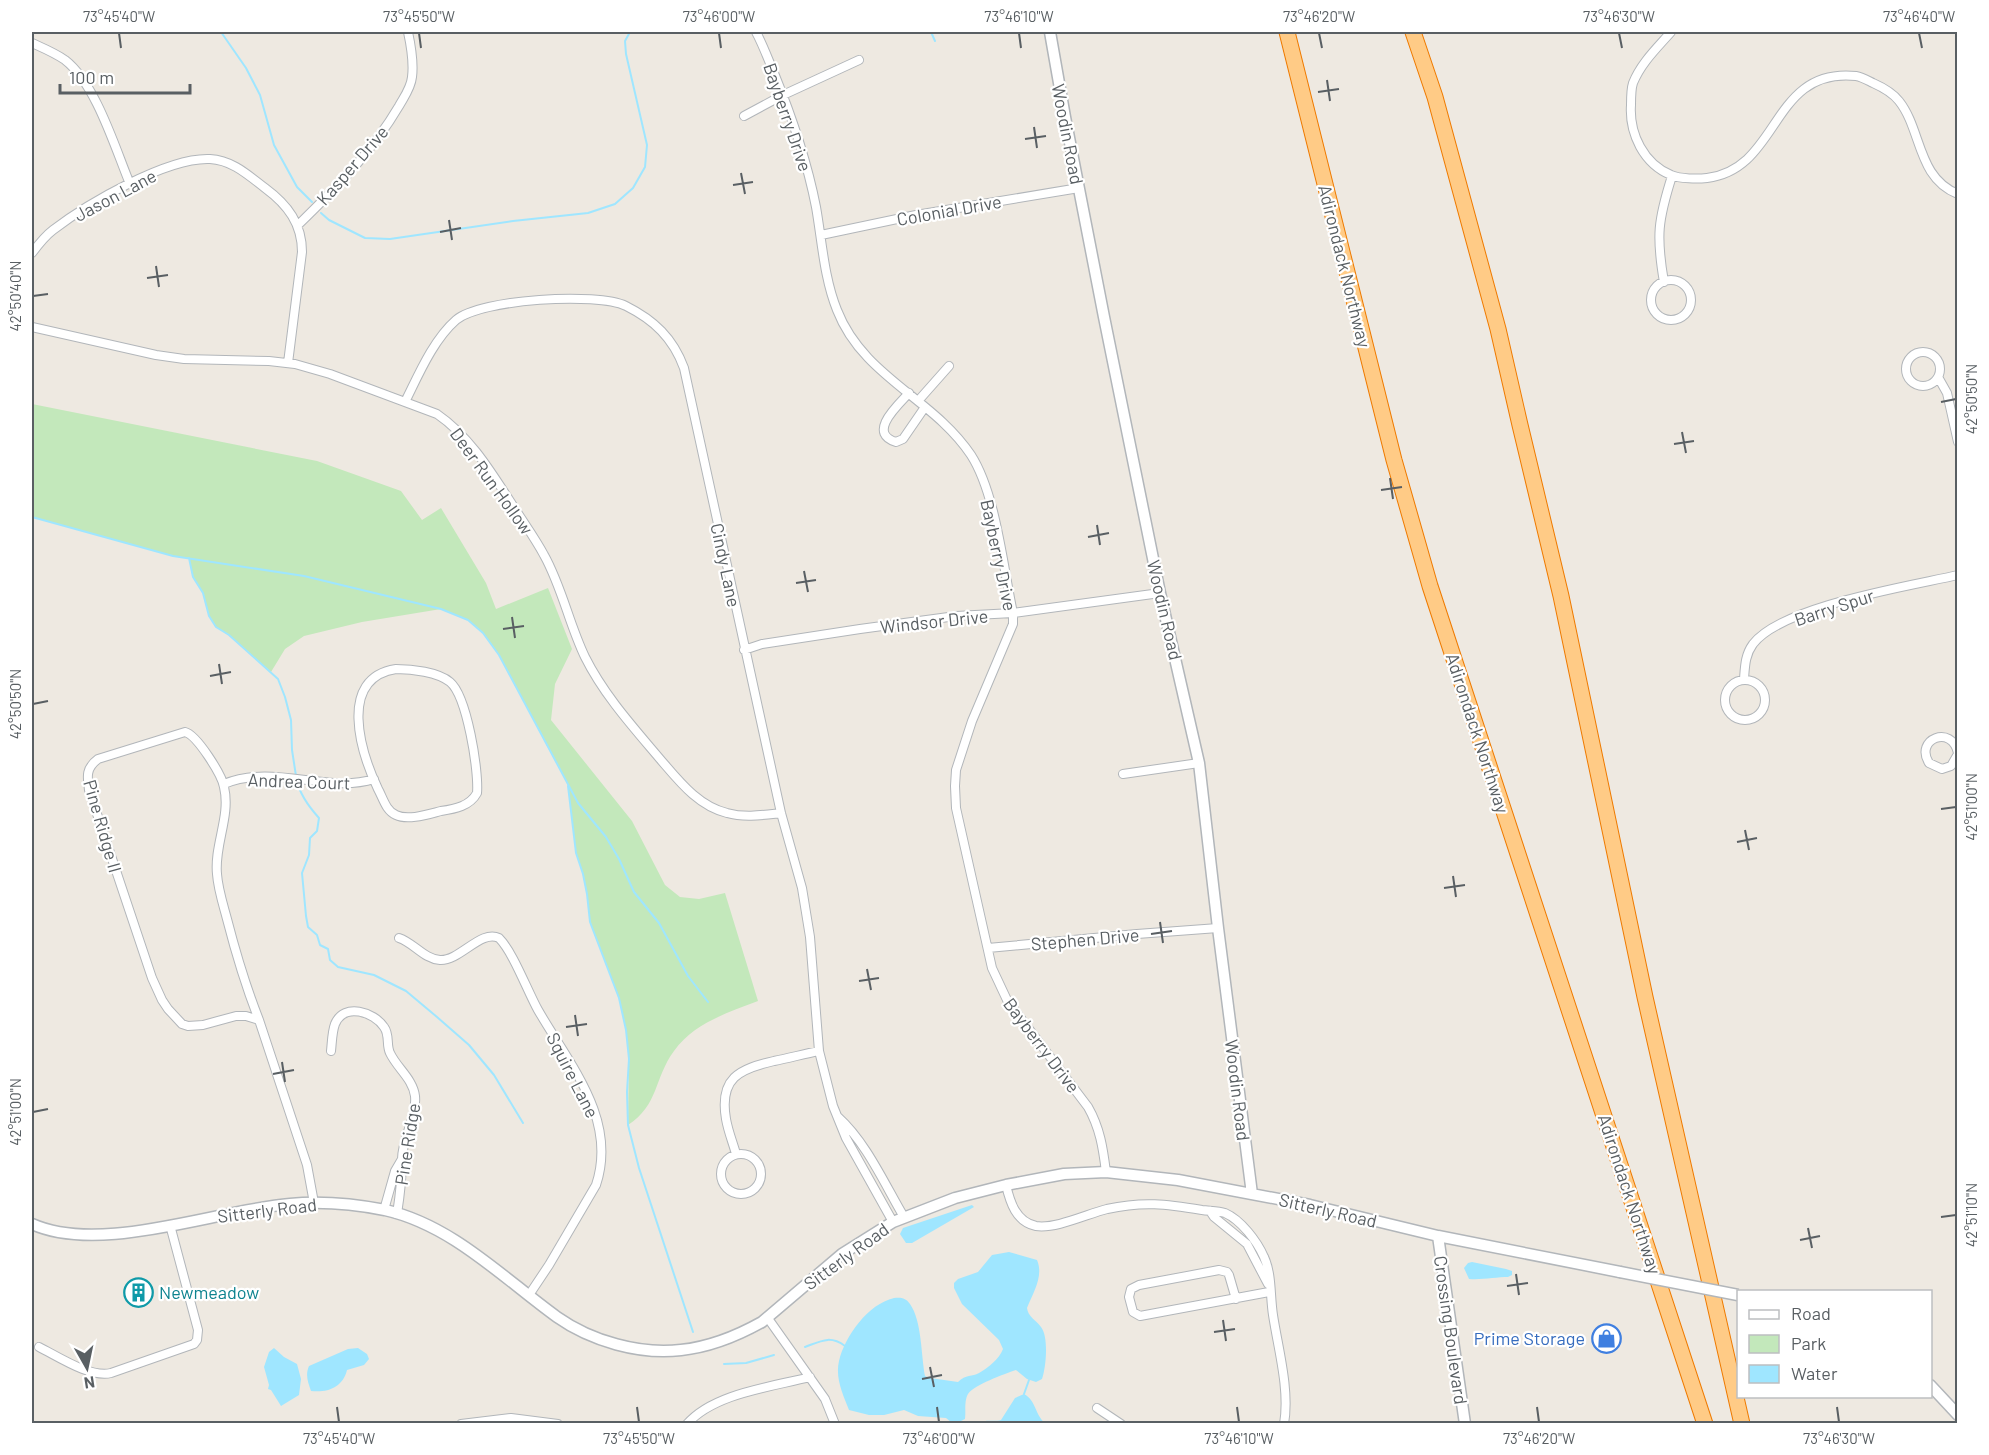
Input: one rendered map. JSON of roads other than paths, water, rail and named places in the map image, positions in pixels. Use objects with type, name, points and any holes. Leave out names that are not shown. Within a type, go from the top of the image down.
[{"type":"highway","name":"Adirondack Northway","points":[[1287,32],[1394,460],[1427,575],[1705,1424]]},
{"type":"highway","points":[[1413,32],[1435,97],[1498,329],[1561,596],[1645,997],[1742,1424]]},
{"type":"highway","points":[[1422,32],[1435,97]]},
{"type":"street","name":"Kasper Drive","points":[[298,225],[343,180],[387,127],[412,79],[413,61],[408,32]]},
{"type":"street","name":"Bayberry Drive","points":[[756,32],[800,142],[831,290],[844,327],[865,357],[922,404],[955,435],[978,469],[990,502],[1013,613],[1012,624],[1008,639],[972,721],[956,770],[956,808],[992,968],[1007,1000],[1096,1120],[1102,1140],[1106,1172]]},
{"type":"street","name":"Woodin Road","points":[[1050,32],[1078,188],[1160,593],[1199,763],[1252,1194]]},
{"type":"street","points":[[1668,32],[1643,64],[1632,84],[1630,118],[1635,140],[1649,159],[1672,176],[1704,178],[1724,175],[1746,162],[1766,138],[1786,105],[1808,85],[1831,76],[1858,76],[1884,88],[1899,101],[1928,168],[1941,185],[1958,194]]},
{"type":"street","points":[[32,43],[51,51],[66,61],[80,75],[93,96],[130,184]]},
{"type":"street","points":[[744,116],[783,95],[859,60]]},
{"type":"street","name":"Jason Lane","points":[[32,253],[51,231],[130,184],[192,160],[224,161],[238,168],[273,194],[291,213],[298,225]]},
{"type":"street","points":[[1664,282],[1658,248],[1659,228],[1672,176]]},
{"type":"street","name":"Colonial Drive","points":[[821,235],[916,215],[1078,188]]},
{"type":"street","points":[[288,363],[302,252],[298,225]]},
{"type":"street","points":[[1664,282],[1678,282],[1689,292],[1689,307],[1684,315],[1676,319],[1660,317],[1652,306],[1653,291],[1664,282]]},
{"type":"street","name":"Cindy Lane","points":[[405,402],[431,352],[455,321],[466,313],[481,308],[522,302],[576,299],[610,301],[625,306],[654,323],[669,337],[678,352],[684,368],[781,813],[802,888],[810,937],[819,1051],[836,1114],[846,1138],[893,1222]]},
{"type":"street","name":"Deer Run Hollow","points":[[32,327],[156,355],[184,359],[288,363],[330,374],[437,414],[466,439],[545,555],[584,656],[596,677],[622,714],[667,767],[700,801],[714,808],[739,815],[781,813]]},
{"type":"street","points":[[1938,377],[1931,384],[1921,386],[1916,384],[1912,382],[1907,373],[1908,363],[1919,353],[1930,354],[1940,366],[1938,377],[1947,393],[1958,442]]},
{"type":"street","points":[[909,393],[883,427],[884,435],[896,442],[903,439],[922,404],[949,366]]},
{"type":"street","name":"Barry Spur","points":[[1743,679],[1746,657],[1754,644],[1768,630],[1816,609],[1850,598],[1958,575]]},
{"type":"street","name":"Windsor Drive","points":[[744,650],[762,644],[860,629],[956,616],[1013,613],[1160,593]]},
{"type":"street","name":"Andrea Court","points":[[404,669],[435,675],[450,682],[457,691],[471,734],[477,787],[475,797],[465,804],[447,810],[400,817],[387,807],[374,779],[362,747],[358,715],[360,703],[371,680],[387,670],[404,669]]},
{"type":"street","name":"Barry Spur","points":[[1743,679],[1759,684],[1766,699],[1760,713],[1746,720],[1731,715],[1724,701],[1730,686],[1743,679]]},
{"type":"street","name":"Pine Ridge II","points":[[224,784],[194,737],[185,732],[98,759],[88,768],[87,776],[89,790],[152,978],[168,1009],[182,1024],[188,1026],[202,1025],[236,1016],[259,1020]]},
{"type":"street","points":[[1123,774],[1199,763]]},
{"type":"street","name":"Andrea Court","points":[[224,784],[254,777],[286,777],[357,784],[374,779]]},
{"type":"street","points":[[224,784],[227,800],[217,872],[242,974],[308,1165],[314,1203]]},
{"type":"street","name":"Stephen Drive","points":[[988,948],[1218,928]]},
{"type":"street","name":"Squire Lane","points":[[399,938],[408,941],[430,957],[441,960],[451,958],[487,937],[495,936],[501,940],[578,1076],[596,1113],[603,1149],[601,1171],[596,1185],[529,1295]]},
{"type":"street","name":"Pine Ridge","points":[[331,1051],[335,1024],[339,1018],[356,1011],[365,1012],[375,1017],[386,1029],[390,1053],[409,1080],[415,1095],[415,1104],[402,1159],[403,1170],[397,1214]]},
{"type":"street","points":[[736,1154],[726,1118],[725,1100],[728,1085],[733,1077],[740,1071],[757,1065],[819,1051]]},
{"type":"street","name":"Cindy Lane","points":[[836,1114],[859,1141],[904,1217]]},
{"type":"street","points":[[736,1154],[750,1156],[760,1165],[761,1179],[753,1190],[747,1193],[734,1193],[722,1179],[723,1167],[730,1157],[736,1154]]},
{"type":"street","points":[[384,1210],[395,1171],[402,1159]]},
{"type":"street","name":"Sitterly Road","points":[[32,1224],[45,1230],[88,1235],[170,1225],[289,1204],[314,1203],[384,1210],[429,1227],[464,1246],[557,1317],[585,1333],[613,1343],[645,1349],[680,1350],[728,1339],[767,1317],[842,1254],[893,1222],[955,1198],[1064,1174],[1106,1172],[1178,1180],[1310,1205],[1438,1236],[1737,1295]]},
{"type":"street","points":[[1006,1185],[1016,1212],[1036,1226],[1052,1225],[1107,1209],[1134,1204],[1153,1203],[1210,1211],[1247,1244],[1269,1288],[1285,1398],[1284,1424]]},
{"type":"street","points":[[39,1347],[91,1372],[100,1374],[111,1373],[194,1344],[198,1330],[170,1225]]},
{"type":"street","name":"Crossing Boulevard","points":[[1438,1236],[1465,1424]]},
{"type":"street","points":[[1236,1299],[1229,1275],[1219,1270],[1139,1285],[1131,1289],[1129,1297],[1134,1312],[1140,1316],[1236,1299],[1269,1288]]},
{"type":"street","points":[[767,1317],[825,1399],[835,1424]]},
{"type":"street","points":[[687,1424],[694,1414],[713,1403],[810,1377]]},
{"type":"street","points":[[1932,1388],[1958,1415]]},
{"type":"street","points":[[1097,1408],[1121,1424]]},
{"type":"street","points":[[461,1424],[511,1418],[558,1424]]},
{"type":"water","points":[[972,1205],[974,1207],[912,1243],[906,1243],[900,1234],[903,1228]]},
{"type":"water","points":[[1009,1252],[1037,1260],[1039,1266],[1037,1284],[1027,1308],[1044,1332],[1046,1360],[1042,1379],[1036,1382],[1027,1379],[1016,1370],[983,1384],[968,1394],[965,1419],[957,1423],[946,1418],[918,1416],[904,1410],[884,1415],[869,1415],[849,1410],[838,1374],[842,1351],[859,1322],[884,1301],[894,1298],[905,1299],[914,1311],[919,1329],[925,1376],[958,1382],[979,1373],[993,1362],[1003,1349],[999,1340],[962,1304],[954,1283],[958,1279],[978,1272],[992,1255]]},
{"type":"water","points":[[1472,1262],[1506,1269],[1512,1271],[1512,1275],[1469,1279],[1464,1268]]},
{"type":"water","points":[[274,1348],[297,1364],[301,1379],[299,1395],[281,1406],[268,1389],[264,1367],[269,1352]]},
{"type":"water","points":[[358,1348],[367,1354],[369,1359],[364,1365],[347,1370],[342,1381],[334,1388],[311,1391],[307,1375],[309,1366],[348,1349]]},
{"type":"water","points":[[1024,1394],[1031,1400],[1045,1423],[979,1423],[1001,1420],[1015,1398]]},
{"type":"waterway","points":[[221,32],[246,68],[260,95],[274,145],[297,187],[312,202]]},
{"type":"waterway","points":[[321,213],[329,220],[365,238],[390,239],[513,221],[588,213],[615,204],[633,188],[645,167],[647,145],[626,54],[625,41],[630,32]]},
{"type":"waterway","points":[[931,32],[935,41]]},
{"type":"waterway","points":[[32,517],[173,556],[304,576],[441,609],[468,620],[483,633],[499,655],[578,803],[606,837],[634,892],[659,923],[688,976],[708,1002]]},
{"type":"waterway","points":[[189,558],[193,577],[203,593],[209,616],[216,627],[229,635],[278,679],[291,720],[296,776]]},
{"type":"waterway","points":[[297,781],[303,796],[319,818],[317,831],[310,838],[309,855],[302,873],[308,927],[317,935],[320,945],[328,949],[330,960],[338,967],[374,975],[406,991],[469,1045],[494,1075],[523,1123]]},
{"type":"waterway","points":[[568,786],[576,853],[583,874],[590,922],[619,998],[626,1030],[629,1059],[628,1125],[639,1168],[693,1332]]},
{"type":"waterway","points":[[805,1347],[830,1340],[845,1346]]},
{"type":"waterway","points":[[724,1364],[746,1363],[774,1355]]},
{"type":"waterway","points":[[1024,1394],[1029,1380]]},
{"type":"place","name":"Newmeadow","points":[[138,1292]]},
{"type":"place","name":"Prime Storage","points":[[1606,1338]]}]
